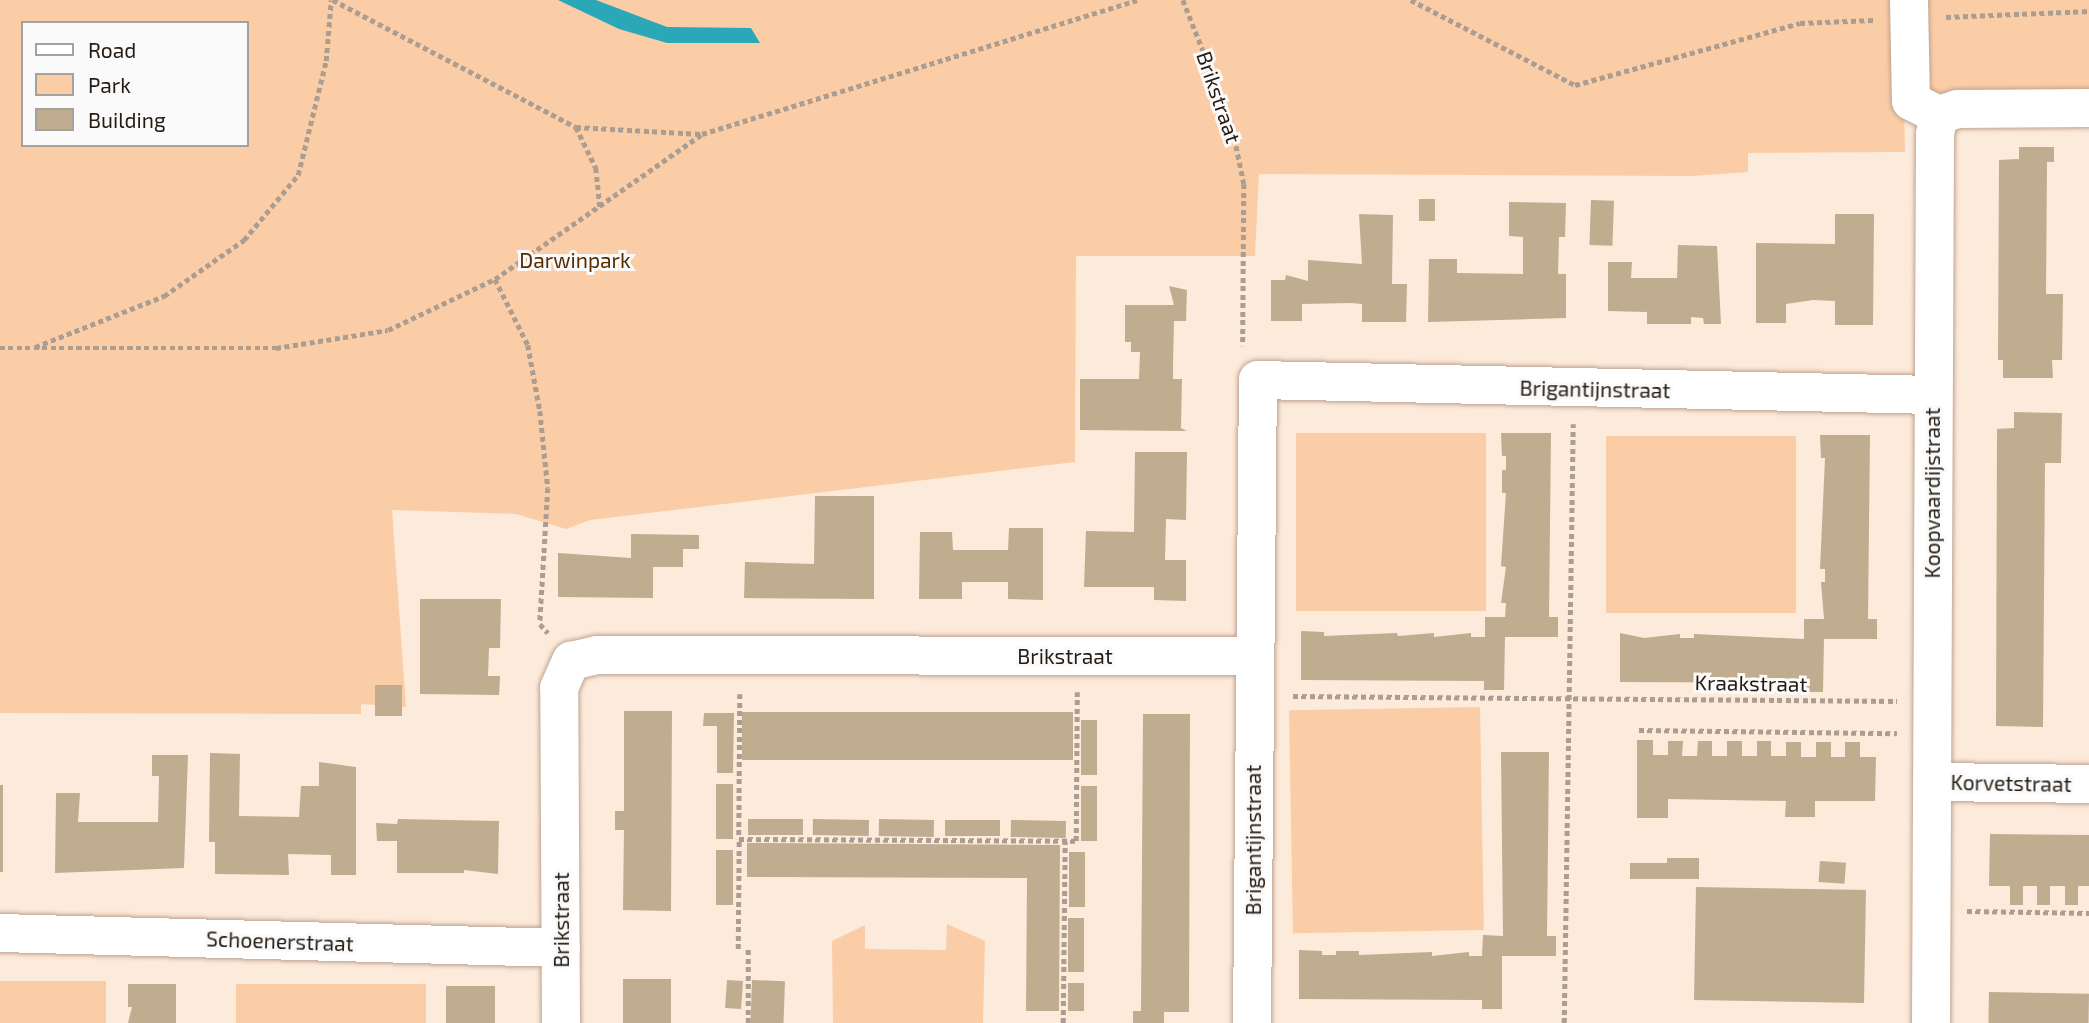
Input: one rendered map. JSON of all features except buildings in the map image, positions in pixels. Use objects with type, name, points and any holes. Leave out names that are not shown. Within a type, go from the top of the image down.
[{"type":"street","points":[[1909,9],[1911,101],[1939,115],[1957,109],[2089,108]]},
{"type":"street","name":"Koopvaardijstraat","points":[[1931,1023],[1932,395],[1935,134],[1939,115]]},
{"type":"street","name":"Brigantijnstraat","points":[[1258,380],[1932,395]]},
{"type":"street","points":[[1253,656],[1258,380]]},
{"type":"street","name":"Brikstraat","points":[[561,1023],[559,688],[571,661],[597,656],[1253,656]]},
{"type":"street","name":"Brigantijnstraat","points":[[1252,1023],[1253,656]]},
{"type":"street","name":"Korvetstraat","points":[[1933,782],[2089,784]]},
{"type":"street","name":"Schoenerstraat","points":[[0,933],[561,948]]},
{"type":"path","points":[[31,348],[164,296],[244,240],[298,176],[326,61],[332,0],[576,127],[702,134]]},
{"type":"path","points":[[0,348],[276,348],[388,330],[495,279],[702,134],[1137,0]]},
{"type":"path","name":"Brikstraat","points":[[1183,0],[1231,121],[1244,184],[1243,354],[1258,380]]},
{"type":"path","points":[[1410,0],[1575,85],[1800,23],[1909,9],[2089,11]]},
{"type":"path","points":[[576,127],[596,168],[600,208]]},
{"type":"path","points":[[495,279],[528,345],[540,411],[548,488],[540,624],[571,661]]},
{"type":"path","points":[[1564,1023],[1573,388]]},
{"type":"path","points":[[739,839],[1076,841],[1077,656]]},
{"type":"path","points":[[738,949],[740,658]]},
{"type":"path","name":"Kraakstraat","points":[[1253,696],[1568,696],[1933,717]]},
{"type":"path","points":[[1639,730],[1933,717]]},
{"type":"path","points":[[1063,1023],[1065,841]]},
{"type":"path","points":[[1932,911],[2089,913]]},
{"type":"path","points":[[748,949],[748,1023]]},
{"type":"green space","name":"Darwinpark","points":[[0,0],[2089,0],[2089,93],[1904,106],[1905,152],[1748,153],[1748,172],[1692,176],[1259,174],[1255,256],[1076,256],[1075,462],[590,520],[566,529],[516,514],[392,510],[406,707],[361,704],[361,714],[0,713]]},
{"type":"green space","points":[[1296,433],[1486,433],[1486,611],[1296,611]]},
{"type":"green space","points":[[1606,436],[1796,436],[1796,613],[1606,613]]},
{"type":"green space","points":[[1480,707],[1484,930],[1293,933],[1289,710]]},
{"type":"green space","points":[[947,924],[985,941],[983,1023],[833,1023],[832,941],[865,925],[865,949],[946,950]]},
{"type":"green space","points":[[0,981],[106,981],[106,1023],[0,1023]]},
{"type":"green space","points":[[236,984],[426,984],[426,1023],[236,1023]]},
{"type":"water","points":[[558,0],[596,0],[667,27],[751,28],[760,43],[667,43],[619,29]]}]
